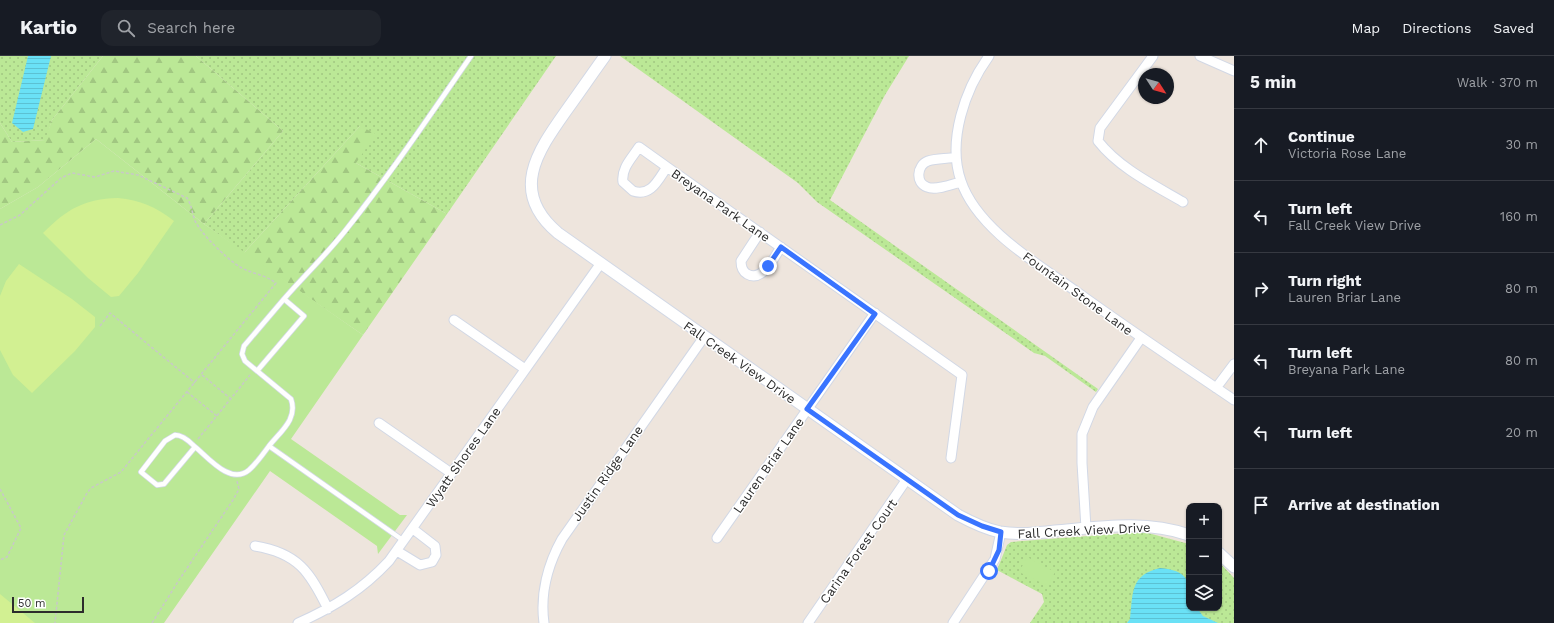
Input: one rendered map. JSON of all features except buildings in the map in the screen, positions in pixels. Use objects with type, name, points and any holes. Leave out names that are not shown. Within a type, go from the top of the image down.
[{"type":"street","name":"Fall Creek View Drive","points":[[605,56],[548,136],[535,162],[531,178],[535,201],[544,219],[558,233],[958,515],[982,526],[1001,532],[1030,533],[1086,528],[1150,526],[1162,527],[1186,534]]},
{"type":"street","name":"Fountain Stone Lane","points":[[989,56],[978,71],[965,100],[958,125],[956,157],[961,182],[978,213],[1006,241],[1141,338],[1234,400]]},
{"type":"street","points":[[1153,56],[1100,128],[1098,141],[1106,151],[1130,170],[1183,202]]},
{"type":"street","points":[[1200,56],[1234,71]]},
{"type":"street","name":"Breyana Park Lane","points":[[667,167],[653,187],[646,192],[632,191],[623,182],[623,172],[625,167],[639,147],[962,375],[951,458]]},
{"type":"street","points":[[956,157],[928,161],[922,165],[918,173],[920,181],[926,187],[934,188],[961,182]]},
{"type":"street","points":[[760,232],[741,261],[742,269],[747,274],[755,276],[762,274],[781,247]]},
{"type":"street","name":"Wyatt Shores Lane","points":[[298,623],[328,609],[362,587],[389,561],[601,263]]},
{"type":"street","name":"Lauren Briar Lane","points":[[717,538],[875,314]]},
{"type":"street","points":[[454,320],[525,369]]},
{"type":"street","name":"Justin Ridge Lane","points":[[544,623],[545,586],[555,551],[704,337]]},
{"type":"street","points":[[1086,528],[1082,463],[1082,434],[1093,407],[1141,338]]},
{"type":"street","points":[[1216,388],[1234,364]]},
{"type":"street","points":[[379,423],[451,473]]},
{"type":"street","name":"Carina Forest Court","points":[[808,623],[908,480]]},
{"type":"street","points":[[397,551],[420,565],[432,562],[436,555],[435,546],[413,529]]},
{"type":"street","points":[[953,623],[995,559],[1001,532]]},
{"type":"street","points":[[254,546],[277,551],[302,567],[313,579],[328,609]]},
{"type":"street","points":[[1222,556],[1234,567]]},
{"type":"lane","points":[[194,446],[164,484],[157,485],[141,472],[165,441],[171,436],[181,436],[194,446],[225,472],[237,475],[248,470],[292,418],[294,408],[291,399],[245,361],[242,354],[244,346],[344,232],[406,150],[471,56]]},
{"type":"lane","points":[[256,370],[304,316],[284,299]]},
{"type":"lane","points":[[269,446],[404,541]]},
{"type":"path","points":[[0,225],[20,215],[61,178],[72,173],[95,177],[114,171],[138,175],[187,198],[192,205],[198,226],[212,243],[241,268],[262,274],[276,283],[121,472],[91,488],[84,497],[64,535],[54,623]]},
{"type":"path","points":[[100,326],[110,313],[195,383]]},
{"type":"path","points":[[194,446],[256,370]]},
{"type":"path","points":[[202,374],[231,399]]},
{"type":"path","points":[[187,392],[217,416]]},
{"type":"path","points":[[152,623],[178,580],[233,500],[238,489],[237,475]]},
{"type":"path","points":[[0,489],[20,528],[7,557],[0,560]]},
{"type":"green space","points":[[0,56],[103,56],[52,120],[46,140],[12,142],[0,123]]},
{"type":"green space","points":[[103,56],[196,56],[283,131],[204,224],[96,139],[38,187],[0,209],[0,123],[12,142],[45,140],[52,120]]},
{"type":"green space","points":[[196,56],[556,56],[447,214],[356,163],[360,126],[244,253],[204,224],[283,131]]},
{"type":"green space","points":[[620,56],[909,56],[885,95],[830,200],[1098,389],[1096,392],[1045,356],[1034,353],[817,202],[798,183]]},
{"type":"green space","points":[[360,126],[376,134],[356,163],[447,214],[363,335],[244,253]]},
{"type":"green space","points":[[96,139],[204,224],[363,335],[291,439],[400,515],[407,515],[378,554],[377,546],[270,471],[164,623],[0,623],[0,209],[38,187]]},
{"type":"green space","points":[[118,198],[134,200],[148,205],[174,221],[138,273],[119,296],[111,297],[88,278],[43,233],[60,218],[77,207],[95,201]]},
{"type":"green space","points":[[19,264],[72,299],[95,317],[95,327],[75,351],[32,393],[13,375],[0,350],[0,296],[6,281]]},
{"type":"green space","points":[[1128,533],[1148,533],[1186,543],[1186,611],[1222,611],[1222,565],[1234,578],[1234,623],[1030,623],[1044,602],[1042,594],[997,570],[1007,545],[1011,542]]},
{"type":"green space","points":[[1027,557],[1055,572],[1048,586],[1019,572]]},
{"type":"green space","points":[[0,594],[35,623],[0,623]]},
{"type":"water","points":[[28,56],[51,56],[33,129],[23,132],[12,123]]},
{"type":"water","points":[[1160,568],[1178,572],[1183,575],[1186,579],[1186,611],[1199,611],[1203,616],[1218,623],[1127,623],[1130,619],[1135,586],[1143,575]]},
{"type":"route","points":[[768,266],[781,247],[875,314],[807,409],[958,515],[970,522],[1001,532],[999,550],[989,571]]}]
